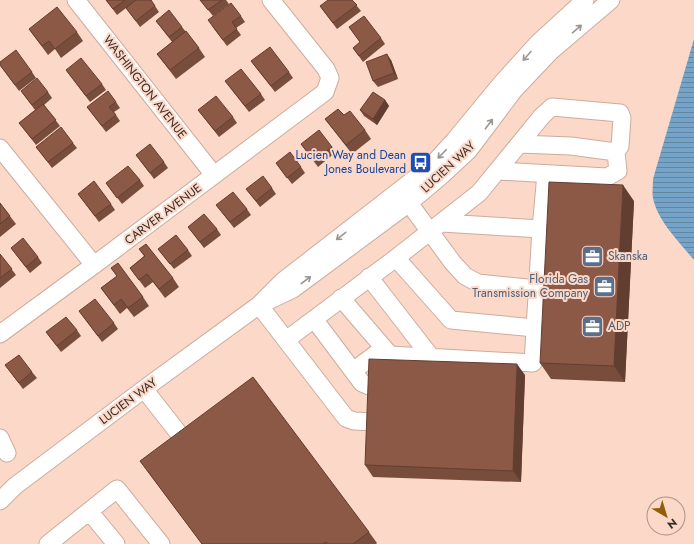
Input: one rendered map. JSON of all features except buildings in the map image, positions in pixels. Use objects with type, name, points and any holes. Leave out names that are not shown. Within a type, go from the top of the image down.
[{"type":"street","name":"WASHINGTON AVENUE","points":[[76,0],[214,175]]},
{"type":"street","name":"CARVER AVENUE","points":[[0,334],[325,92],[330,78],[326,69],[271,0]]},
{"type":"street","name":"LUCIEN WAY","points":[[404,196],[454,141],[501,84],[538,43],[585,0]]},
{"type":"street","name":"LUCIEN WAY","points":[[0,501],[15,486],[259,305],[283,281],[469,150],[514,90],[551,51],[611,0]]},
{"type":"street","points":[[286,340],[436,228],[479,193],[519,144],[542,116],[552,107],[620,113],[622,118],[620,146],[616,152],[618,171],[607,177],[497,171]]},
{"type":"street","points":[[519,144],[571,146],[616,152]]},
{"type":"street","points":[[0,148],[94,265]]},
{"type":"street","points":[[342,298],[390,355],[533,362],[546,174]]},
{"type":"street","points":[[404,196],[436,228],[453,263],[465,276],[478,283],[538,289]]},
{"type":"street","points":[[436,228],[541,229]]},
{"type":"street","points":[[396,258],[450,320],[535,328]]},
{"type":"street","points":[[369,278],[432,357]]},
{"type":"street","points":[[259,305],[346,418],[354,421],[375,422]]},
{"type":"street","points":[[314,319],[362,383],[369,386],[377,386]]},
{"type":"street","points":[[353,371],[384,348]]},
{"type":"street","points":[[144,389],[187,444]]},
{"type":"street","points":[[58,541],[89,511],[117,489],[161,544]]},
{"type":"street","points":[[89,511],[116,544]]},
{"type":"water","points":[[694,39],[694,260],[676,239],[659,215],[653,198],[653,179]]},
{"type":"place","name":"Lucien Way and Dean Jones Boulevard","points":[[421,162]]},
{"type":"place","name":"Skanska","points":[[593,256]]},
{"type":"place","name":"Florida Gas Transmission Company","points":[[604,286]]},
{"type":"place","name":"ADP","points":[[592,326]]}]
